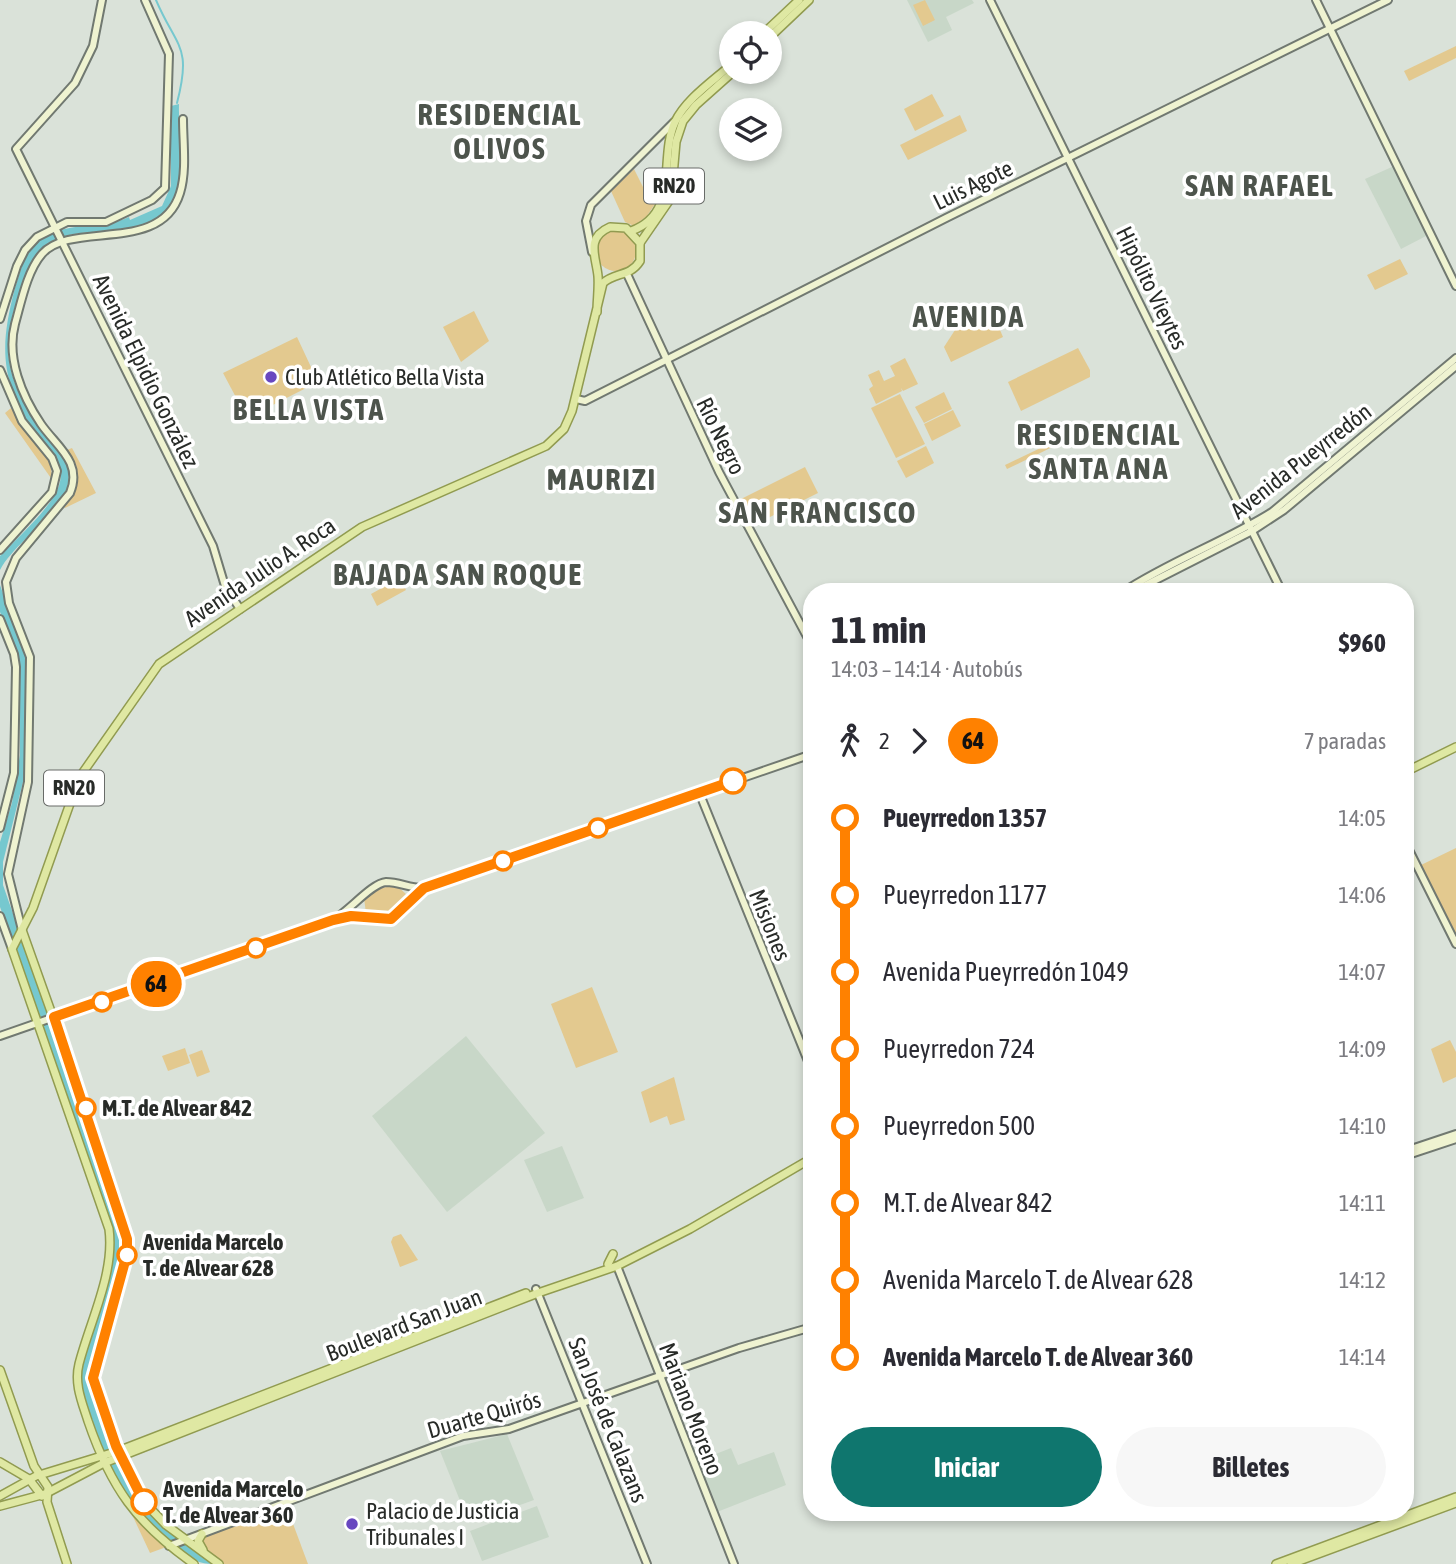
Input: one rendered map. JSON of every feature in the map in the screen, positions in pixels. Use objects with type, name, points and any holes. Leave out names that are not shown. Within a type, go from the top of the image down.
[{"type":"main road","name":"Avenida Elpidio González","points":[[102,0],[93,46],[79,76],[66,95],[16,149],[212,546],[225,586],[240,609]]},
{"type":"main road","points":[[0,319],[25,250],[37,237],[68,222],[106,222],[157,197],[166,185],[169,54],[145,0]]},
{"type":"main road","points":[[779,21],[805,0]]},
{"type":"main road","points":[[782,24],[805,0]]},
{"type":"main road","name":"Hipólito Vieytes","points":[[990,0],[1278,583]]},
{"type":"main road","points":[[1316,0],[1456,286]]},
{"type":"main road","name":"Luis Agote","points":[[576,400],[585,401],[1388,0]]},
{"type":"main road","points":[[676,121],[719,77]]},
{"type":"main road","name":"RN20","points":[[627,274],[640,261],[640,243],[671,198],[676,142],[683,121],[720,84]]},
{"type":"main road","points":[[183,119],[181,187],[169,213],[152,224],[121,234],[76,237],[62,240],[46,250],[36,264],[13,337],[16,373],[42,426],[68,455],[74,482],[60,505],[16,558],[2,588],[30,657],[28,782],[8,874],[22,930],[127,1239],[127,1254],[93,1375],[119,1454],[151,1511],[219,1564]]},
{"type":"main road","name":"RN20","points":[[631,231],[650,219],[661,202],[667,185],[669,144],[676,121]]},
{"type":"main road","name":"Avenida Julio A. Roca","points":[[597,312],[596,267],[586,221],[589,208],[676,121]]},
{"type":"main road","name":"RN20","points":[[592,252],[597,236],[605,229],[616,226],[631,231],[640,243]]},
{"type":"main road","points":[[596,267],[605,274],[627,274]]},
{"type":"main road","name":"Río Negro","points":[[627,274],[639,294],[665,361],[719,472],[803,629]]},
{"type":"main road","name":"Avenida Julio A. Roca","points":[[12,949],[22,930],[70,798],[90,760],[159,664],[362,527],[539,450],[564,429],[576,400],[604,283],[618,276]]},
{"type":"main road","name":"Avenida Pueyrredón","points":[[1149,583],[1251,528],[1455,361]]},
{"type":"main road","points":[[0,370],[22,421],[52,458],[57,471],[52,492],[0,550]]},
{"type":"main road","name":"Avenida Pueyrredón","points":[[1138,583],[1251,528]]},
{"type":"main road","points":[[0,619],[14,654],[16,667],[14,774],[0,828]]},
{"type":"main road","points":[[1414,768],[1456,747]]},
{"type":"main road","points":[[0,1036],[333,920],[351,916],[391,919],[424,888],[803,757]]},
{"type":"main road","name":"Misiones","points":[[699,792],[803,1049]]},
{"type":"main road","points":[[1414,860],[1456,944]]},
{"type":"main road","points":[[333,920],[379,884],[424,888]]},
{"type":"main road","points":[[404,886],[409,893],[409,902]]},
{"type":"main road","points":[[359,901],[360,911],[367,918]]},
{"type":"main road","points":[[0,916],[109,1229],[109,1261],[78,1373],[79,1394],[103,1460],[128,1506],[169,1546],[194,1564]]},
{"type":"main road","points":[[1414,1148],[1456,1134]]},
{"type":"main road","points":[[1414,1153],[1456,1139]]},
{"type":"main road","name":"Boulevard San Juan","points":[[537,1291],[617,1266],[690,1229],[803,1161]]},
{"type":"main road","name":"Boulevard San Juan","points":[[0,1496],[40,1474],[103,1460],[608,1264],[652,1245],[803,1161]]},
{"type":"main road","points":[[608,1264],[613,1254]]},
{"type":"main road","name":"Mariano Moreno","points":[[617,1266],[734,1564]]},
{"type":"main road","name":"San José de Calazans","points":[[537,1291],[648,1564]]},
{"type":"main road","name":"Duarte Quirós","points":[[169,1546],[463,1436],[504,1430],[659,1375],[803,1330]]},
{"type":"main road","points":[[0,1370],[34,1466],[49,1492],[47,1502]]},
{"type":"main road","name":"Boulevard San Juan","points":[[0,1506],[49,1492],[103,1460]]},
{"type":"main road","points":[[0,1462],[29,1479],[47,1502],[67,1564]]},
{"type":"main road","points":[[1414,1513],[1456,1497]]},
{"type":"main road","points":[[285,1502],[291,1510]]},
{"type":"main road","points":[[1414,1519],[1456,1503]]},
{"type":"main road","points":[[1276,1564],[1392,1521]]},
{"type":"main road","points":[[1291,1564],[1407,1521]]},
{"type":"main road","points":[[202,1534],[199,1544],[205,1553]]},
{"type":"shaded area","points":[[907,0],[972,0],[974,3],[946,17],[952,30],[928,42]]},
{"type":"shaded area","points":[[925,0],[935,20],[923,26],[913,5]]},
{"type":"shaded area","points":[[1456,46],[1456,58],[1409,81],[1404,71]]},
{"type":"shaded area","points":[[932,94],[944,116],[915,131],[904,109]]},
{"type":"shaded area","points":[[960,115],[967,131],[908,160],[900,145]]},
{"type":"shaded area","points":[[1394,166],[1428,235],[1401,249],[1365,179]]},
{"type":"shaded area","points":[[634,169],[643,187],[654,181],[660,196],[647,216],[634,226],[625,222],[611,191]]},
{"type":"shaded area","points":[[616,231],[624,232],[630,237],[635,243],[635,259],[630,265],[624,270],[616,271],[608,270],[602,265],[597,259],[596,251],[597,243],[602,237],[608,232]]},
{"type":"shaded area","points":[[1400,259],[1408,274],[1375,290],[1367,275]]},
{"type":"shaded area","points":[[474,311],[489,341],[461,362],[443,327]]},
{"type":"shaded area","points":[[989,315],[994,316],[1003,337],[951,362],[944,347],[955,330]]},
{"type":"shaded area","name":"Club Atlético Bella Vista","points":[[297,337],[318,382],[247,418],[223,373]]},
{"type":"shaded area","points":[[1078,348],[1090,370],[1090,377],[1021,411],[1008,382]]},
{"type":"shaded area","points":[[905,358],[918,384],[903,391],[901,388],[902,391],[876,404],[869,389],[873,386],[868,375],[879,370],[884,381],[895,376],[890,366]]},
{"type":"shaded area","points":[[944,392],[952,409],[924,423],[915,407]]},
{"type":"shaded area","points":[[900,394],[925,444],[896,458],[871,408]]},
{"type":"shaded area","points":[[11,408],[25,432],[49,458],[53,481],[5,413]]},
{"type":"shaded area","points":[[953,410],[961,426],[932,441],[924,424]]},
{"type":"shaded area","points":[[1074,432],[1075,436],[1007,469],[1005,465]]},
{"type":"shaded area","points":[[926,446],[934,463],[906,478],[897,461]]},
{"type":"shaded area","points":[[72,448],[96,493],[65,508],[62,505],[70,492],[73,479],[67,450]]},
{"type":"shaded area","points":[[805,467],[818,493],[752,526],[739,500]]},
{"type":"shaded area","points":[[400,578],[406,590],[377,606],[371,594]]},
{"type":"shaded area","points":[[1456,848],[1456,937],[1421,865]]},
{"type":"shaded area","points":[[396,885],[407,895],[406,905],[382,917],[366,913],[364,898],[377,889]]},
{"type":"shaded area","points":[[592,987],[618,1052],[576,1068],[551,1004]]},
{"type":"shaded area","points":[[466,1036],[545,1133],[447,1212],[372,1116]]},
{"type":"shaded area","points":[[1450,1040],[1456,1052],[1456,1077],[1443,1083],[1431,1049]]},
{"type":"shaded area","points":[[185,1048],[190,1063],[168,1071],[162,1056]]},
{"type":"shaded area","points":[[202,1050],[210,1072],[197,1077],[189,1055]]},
{"type":"shaded area","points":[[674,1077],[685,1120],[670,1125],[667,1116],[650,1123],[641,1092]]},
{"type":"shaded area","points":[[562,1146],[584,1198],[547,1212],[524,1160]]},
{"type":"shaded area","points":[[401,1234],[418,1260],[400,1267],[391,1242],[393,1237]]},
{"type":"shaded area","points":[[507,1434],[534,1500],[469,1523],[440,1451]]},
{"type":"shaded area","points":[[731,1448],[738,1465],[774,1452],[786,1485],[717,1512],[698,1461]]},
{"type":"shaded area","points":[[286,1505],[308,1564],[223,1564],[201,1545],[207,1535]]},
{"type":"shaded area","points":[[128,1506],[169,1546],[150,1553]]},
{"type":"shaded area","points":[[537,1506],[549,1537],[482,1561],[470,1531]]},
{"type":"water","points":[[179,104],[179,184],[164,213],[148,224],[62,237],[44,246],[32,263],[22,288],[10,326],[10,366],[30,414],[66,462],[69,478],[63,498],[56,508],[15,549],[0,570],[0,556],[51,501],[57,491],[61,473],[52,453],[31,429],[8,377],[5,344],[7,327],[22,267],[31,248],[52,233],[129,217],[130,220],[162,206],[171,186],[171,106]]},
{"type":"water","points":[[0,585],[27,661],[25,774],[3,862],[3,885],[122,1226],[122,1252],[90,1374],[92,1391],[115,1455],[139,1500],[165,1529],[212,1564],[189,1558],[165,1541],[142,1516],[103,1453],[82,1390],[81,1366],[84,1350],[106,1286],[114,1236],[0,907],[0,842],[12,803],[20,755],[20,661],[0,612]]},
{"type":"waterway","points":[[156,0],[180,48],[183,69],[177,103]]},
{"type":"bus line","name":"64","points":[[144,1502],[116,1446],[93,1378],[127,1254],[127,1239],[121,1213],[54,1017],[119,997],[333,920],[351,916],[381,921],[391,919],[403,911],[414,895],[424,888],[733,781]]},
{"type":"place","name":"Club Atlético Bella Vista","points":[[271,377]]},
{"type":"place","name":"M.T. de Alvear 842","points":[[86,1108]]},
{"type":"place","name":"Avenida Marcelo T. de Alvear 628","points":[[127,1255]]},
{"type":"place","name":"Avenida Marcelo T. de Alvear 360","points":[[144,1502]]},
{"type":"place","name":"Palacio de Justicia Tribunales I","points":[[352,1524]]},
{"type":"district","name":"RESIDENCIAL OLIVOS","points":[[500,132]]},
{"type":"district","name":"SAN RAFAEL","points":[[1260,186]]},
{"type":"district","name":"AVENIDA","points":[[969,317]]},
{"type":"district","name":"BELLA VISTA","points":[[309,410]]},
{"type":"district","name":"RESIDENCIAL SANTA ANA","points":[[1099,452]]},
{"type":"district","name":"MAURIZI","points":[[602,480]]},
{"type":"district","name":"SAN FRANCISCO","points":[[818,513]]},
{"type":"district","name":"BAJADA SAN ROQUE","points":[[458,575]]}]
